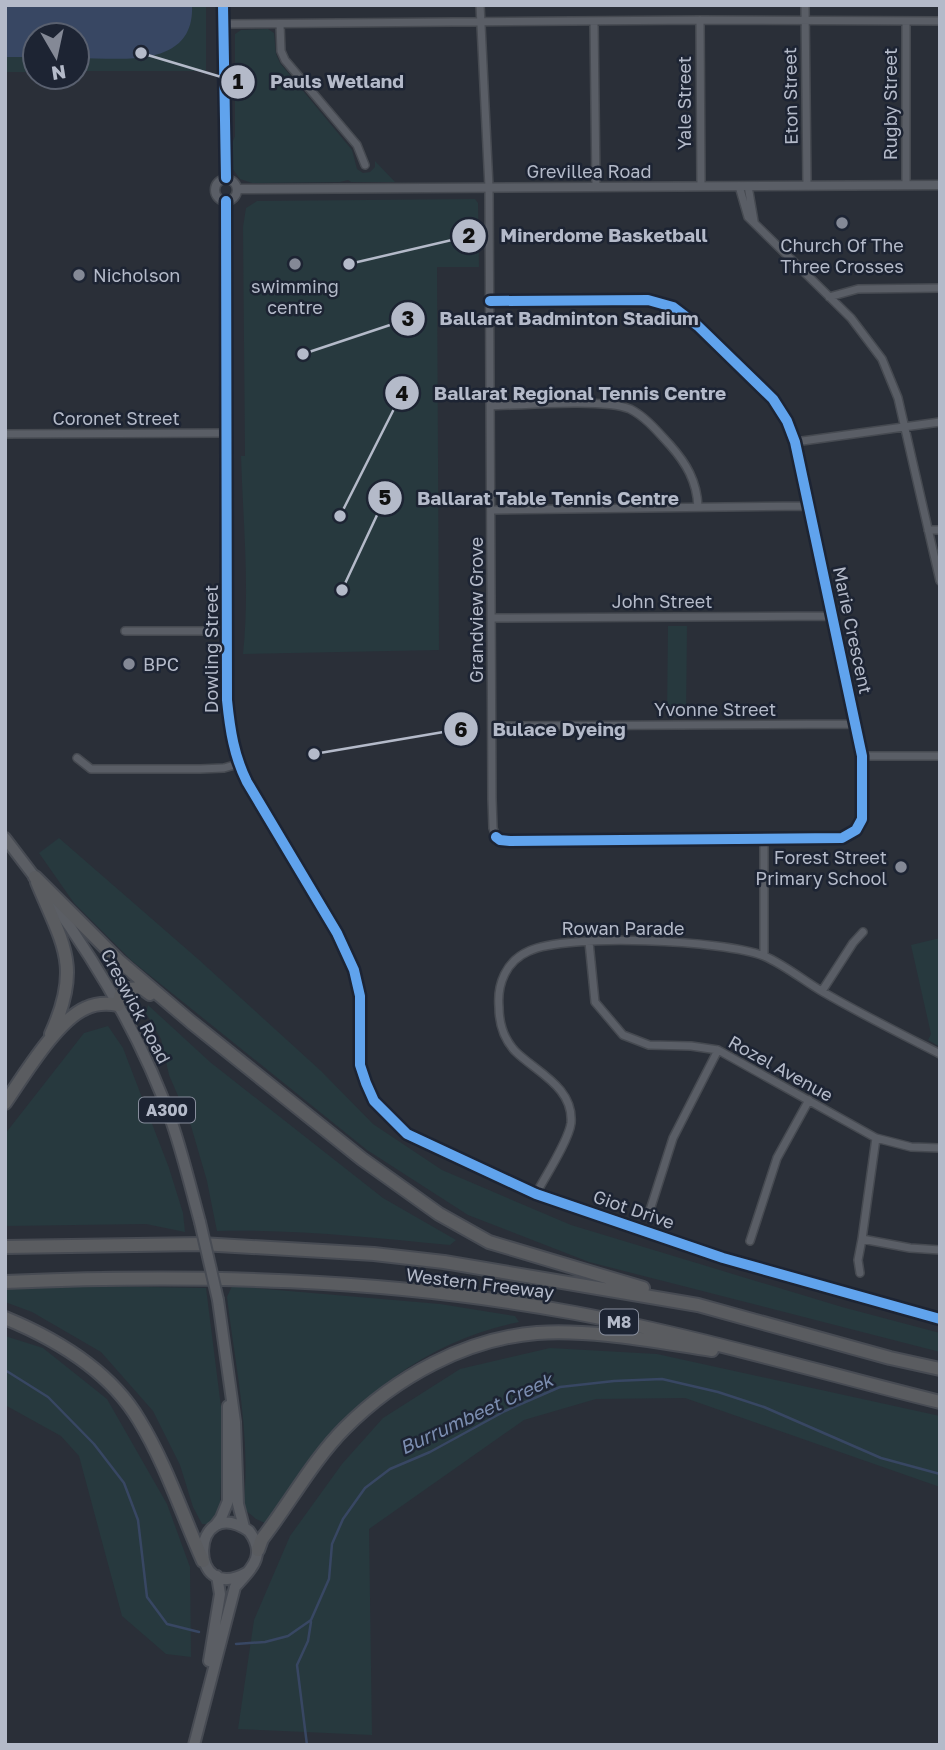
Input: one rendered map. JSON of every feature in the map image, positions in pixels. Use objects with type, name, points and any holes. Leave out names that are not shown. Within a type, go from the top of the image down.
[{"type":"highway","name":"Creswick Road","points":[[5,838],[90,955],[152,1071],[172,1123],[200,1222],[218,1300],[235,1422],[238,1504],[244,1527]]},
{"type":"highway","points":[[35,877],[118,960],[191,1022],[342,1143],[439,1214],[489,1242],[698,1305]]},
{"type":"highway","points":[[35,877],[64,946],[68,965],[62,1008],[45,1047]]},
{"type":"highway","points":[[5,1103],[45,1047],[70,1019],[85,1008],[102,1003],[118,1005],[124,991],[135,987],[142,988],[191,1022]]},
{"type":"highway","name":"Western Freeway","points":[[5,1247],[201,1244],[374,1254],[540,1277],[698,1305],[890,1358],[940,1369]]},
{"type":"highway","name":"Western Freeway","points":[[5,1282],[186,1278],[290,1280],[442,1294],[573,1313],[673,1333],[940,1402]]},
{"type":"highway","points":[[5,1318],[39,1332],[74,1352],[109,1383],[138,1417],[161,1460],[208,1569],[217,1576],[231,1579],[248,1573]]},
{"type":"highway","points":[[194,1745],[235,1587],[254,1566],[262,1539],[344,1429],[410,1377],[449,1355],[493,1340],[538,1333],[585,1334],[771,1358]]},
{"type":"highway","name":"Creswick Road","points":[[213,1528],[221,1518],[228,1500],[229,1375]]},
{"type":"highway","points":[[213,1528],[232,1523],[244,1527]]},
{"type":"highway","name":"A300","points":[[244,1527],[255,1538],[258,1550]]},
{"type":"highway","name":"A300","points":[[203,1561],[202,1543],[213,1528]]},
{"type":"highway","points":[[187,1745],[210,1660],[220,1594],[217,1576]]},
{"type":"street","points":[[223,5],[226,178]]},
{"type":"street","name":"Grandview Grove","points":[[480,5],[489,187],[492,825],[496,837]]},
{"type":"street","name":"Eton Street","points":[[805,5],[807,186]]},
{"type":"street","name":"Yale Street","points":[[700,20],[701,186]]},
{"type":"street","points":[[594,21],[596,187]]},
{"type":"street","points":[[223,24],[940,21]]},
{"type":"street","name":"Rugby Street","points":[[906,22],[906,185]]},
{"type":"street","points":[[280,24],[281,51],[285,60],[357,145],[365,164]]},
{"type":"street","points":[[226,178],[233,181],[237,189],[235,196],[226,201],[217,197],[215,190],[217,183],[226,178]]},
{"type":"street","name":"Grevillea Road","points":[[237,189],[940,185]]},
{"type":"street","points":[[744,186],[756,224],[859,327],[882,359],[894,387],[905,427],[940,581]]},
{"type":"street","name":"Dowling Street","points":[[226,201],[229,726],[238,764],[261,809],[337,933],[354,970],[360,996],[360,1065]]},
{"type":"street","points":[[829,298],[855,289],[940,288]]},
{"type":"street","name":"Marie Crescent","points":[[490,301],[648,300],[666,303],[698,326],[773,400],[787,421],[795,442],[862,756],[862,817],[854,832],[839,839],[503,841],[496,837]]},
{"type":"street","points":[[490,406],[606,404],[629,409],[652,426],[687,466],[698,494],[698,507]]},
{"type":"street","points":[[795,442],[940,422]]},
{"type":"street","name":"Coronet Street","points":[[5,434],[226,433]]},
{"type":"street","points":[[491,510],[807,506]]},
{"type":"street","points":[[928,530],[940,530]]},
{"type":"street","name":"John Street","points":[[491,618],[833,616]]},
{"type":"street","points":[[125,631],[228,631]]},
{"type":"street","name":"Yvonne Street","points":[[492,726],[855,724]]},
{"type":"street","points":[[862,756],[940,756]]},
{"type":"street","points":[[77,758],[91,769],[200,769],[224,768],[238,764]]},
{"type":"street","points":[[489,844],[496,837]]},
{"type":"street","points":[[764,840],[765,956]]},
{"type":"street","points":[[822,991],[863,932]]},
{"type":"street","name":"Rowan Parade","points":[[536,1194],[571,1123],[568,1102],[558,1086],[513,1049],[501,1028],[498,991],[505,972],[513,961],[527,951],[564,942],[685,942],[737,948],[765,956],[822,991],[940,1054]]},
{"type":"street","name":"Rozel Avenue","points":[[589,942],[595,1002],[623,1035],[649,1045],[718,1050],[876,1138],[911,1147],[940,1148]]},
{"type":"street","points":[[650,1210],[673,1138],[718,1050]]},
{"type":"street","name":"Giot Drive","points":[[360,1065],[374,1101],[407,1134],[536,1194],[723,1258],[940,1319]]},
{"type":"street","points":[[750,1241],[777,1158],[809,1100]]},
{"type":"street","points":[[860,1273],[858,1260],[876,1138]]},
{"type":"street","points":[[862,1239],[910,1248],[940,1250]]},
{"type":"shaded area","points":[[5,5],[206,5],[206,71],[91,71],[91,21],[21,21],[21,72],[5,72]]},
{"type":"shaded area","points":[[268,29],[274,33],[276,54],[280,63],[352,150],[357,169],[363,173],[370,172],[375,167],[375,161],[395,182],[348,180],[252,183],[240,179],[232,168],[230,158],[235,136],[235,34],[241,30]]},
{"type":"shaded area","points":[[475,199],[478,203],[479,267],[437,267],[439,650],[243,654],[246,580],[241,456],[245,456],[243,227],[246,208],[257,201]]},
{"type":"shaded area","points":[[668,626],[687,626],[686,717],[667,717]]},
{"type":"shaded area","points":[[59,838],[321,1071],[373,1124],[442,1170],[571,1225],[842,1307],[940,1333],[940,1352],[589,1262],[468,1215],[367,1150],[132,961],[74,903],[39,853]]},
{"type":"shaded area","points":[[940,938],[940,1047],[928,1040],[931,1034],[911,945]]},
{"type":"shaded area","points":[[148,1005],[210,1062],[383,1198],[456,1240],[450,1245],[304,1233],[217,1231],[207,1181],[191,1126],[169,1075],[161,1039],[146,1013]]},
{"type":"shaded area","points":[[108,1026],[123,1048],[169,1168],[183,1213],[185,1232],[146,1224],[5,1226],[5,1134],[84,1033]]},
{"type":"shaded area","points":[[34,1285],[206,1288],[223,1423],[220,1505],[212,1524],[202,1524],[193,1507],[180,1465],[153,1411],[101,1352],[32,1312],[5,1302],[5,1288]]},
{"type":"shaded area","points":[[232,1286],[440,1304],[515,1316],[519,1322],[487,1330],[427,1356],[373,1394],[326,1440],[305,1466],[267,1524],[243,1508],[244,1429],[227,1297]]},
{"type":"shaded area","points":[[5,1336],[43,1348],[107,1399],[167,1504],[190,1567],[191,1657],[166,1654],[122,1616],[79,1456],[61,1436],[5,1405]]},
{"type":"shaded area","points":[[550,1348],[657,1354],[940,1416],[940,1487],[685,1398],[596,1399],[524,1420],[369,1529],[372,1735],[238,1729],[254,1620],[290,1536],[342,1464],[383,1418],[460,1369]]},
{"type":"water","points":[[5,5],[192,5],[190,26],[181,41],[168,50],[151,56],[91,58],[91,21],[21,21],[21,57],[5,57]]},
{"type":"waterway","name":"Burrumbeet Creek","points":[[5,1370],[48,1397],[94,1444],[124,1483],[138,1520],[147,1597],[167,1624],[199,1632]]},
{"type":"waterway","name":"Burrumbeet Creek","points":[[236,1644],[265,1642],[288,1636],[311,1620],[329,1579],[332,1544],[343,1519],[365,1488],[390,1469],[430,1452],[505,1411],[560,1387],[662,1379],[718,1392],[764,1407],[881,1458],[940,1474]]},
{"type":"waterway","points":[[307,1745],[297,1665],[308,1641],[311,1622]]},
{"type":"cycle path","points":[[223,5],[226,178]]},
{"type":"cycle path","points":[[226,201],[227,700],[231,732],[247,782],[337,933],[354,970],[360,996],[360,1065],[374,1101],[407,1134],[536,1194],[723,1258],[940,1319]]},
{"type":"cycle path","points":[[490,301],[648,300],[673,307],[698,326],[773,399],[787,421],[795,442],[862,756],[862,819],[856,830],[842,838],[510,841],[496,837]]},
{"type":"place","name":"Pauls Wetland","points":[[141,53]]},
{"type":"place","name":"Church Of The Three Crosses","points":[[842,223]]},
{"type":"place","name":"swimming centre","points":[[295,264]]},
{"type":"place","name":"Minerdome Basketball","points":[[349,264]]},
{"type":"place","name":"Nicholson","points":[[79,275]]},
{"type":"place","name":"Ballarat Badminton Stadium","points":[[303,354]]},
{"type":"place","name":"Ballarat Regional Tennis Centre","points":[[340,516]]},
{"type":"place","name":"Ballarat Table Tennis Centre","points":[[342,590]]},
{"type":"place","name":"BPC","points":[[129,664]]},
{"type":"place","name":"Bulace Dyeing","points":[[314,754]]},
{"type":"place","name":"Forest Street Primary School","points":[[901,867]]}]
